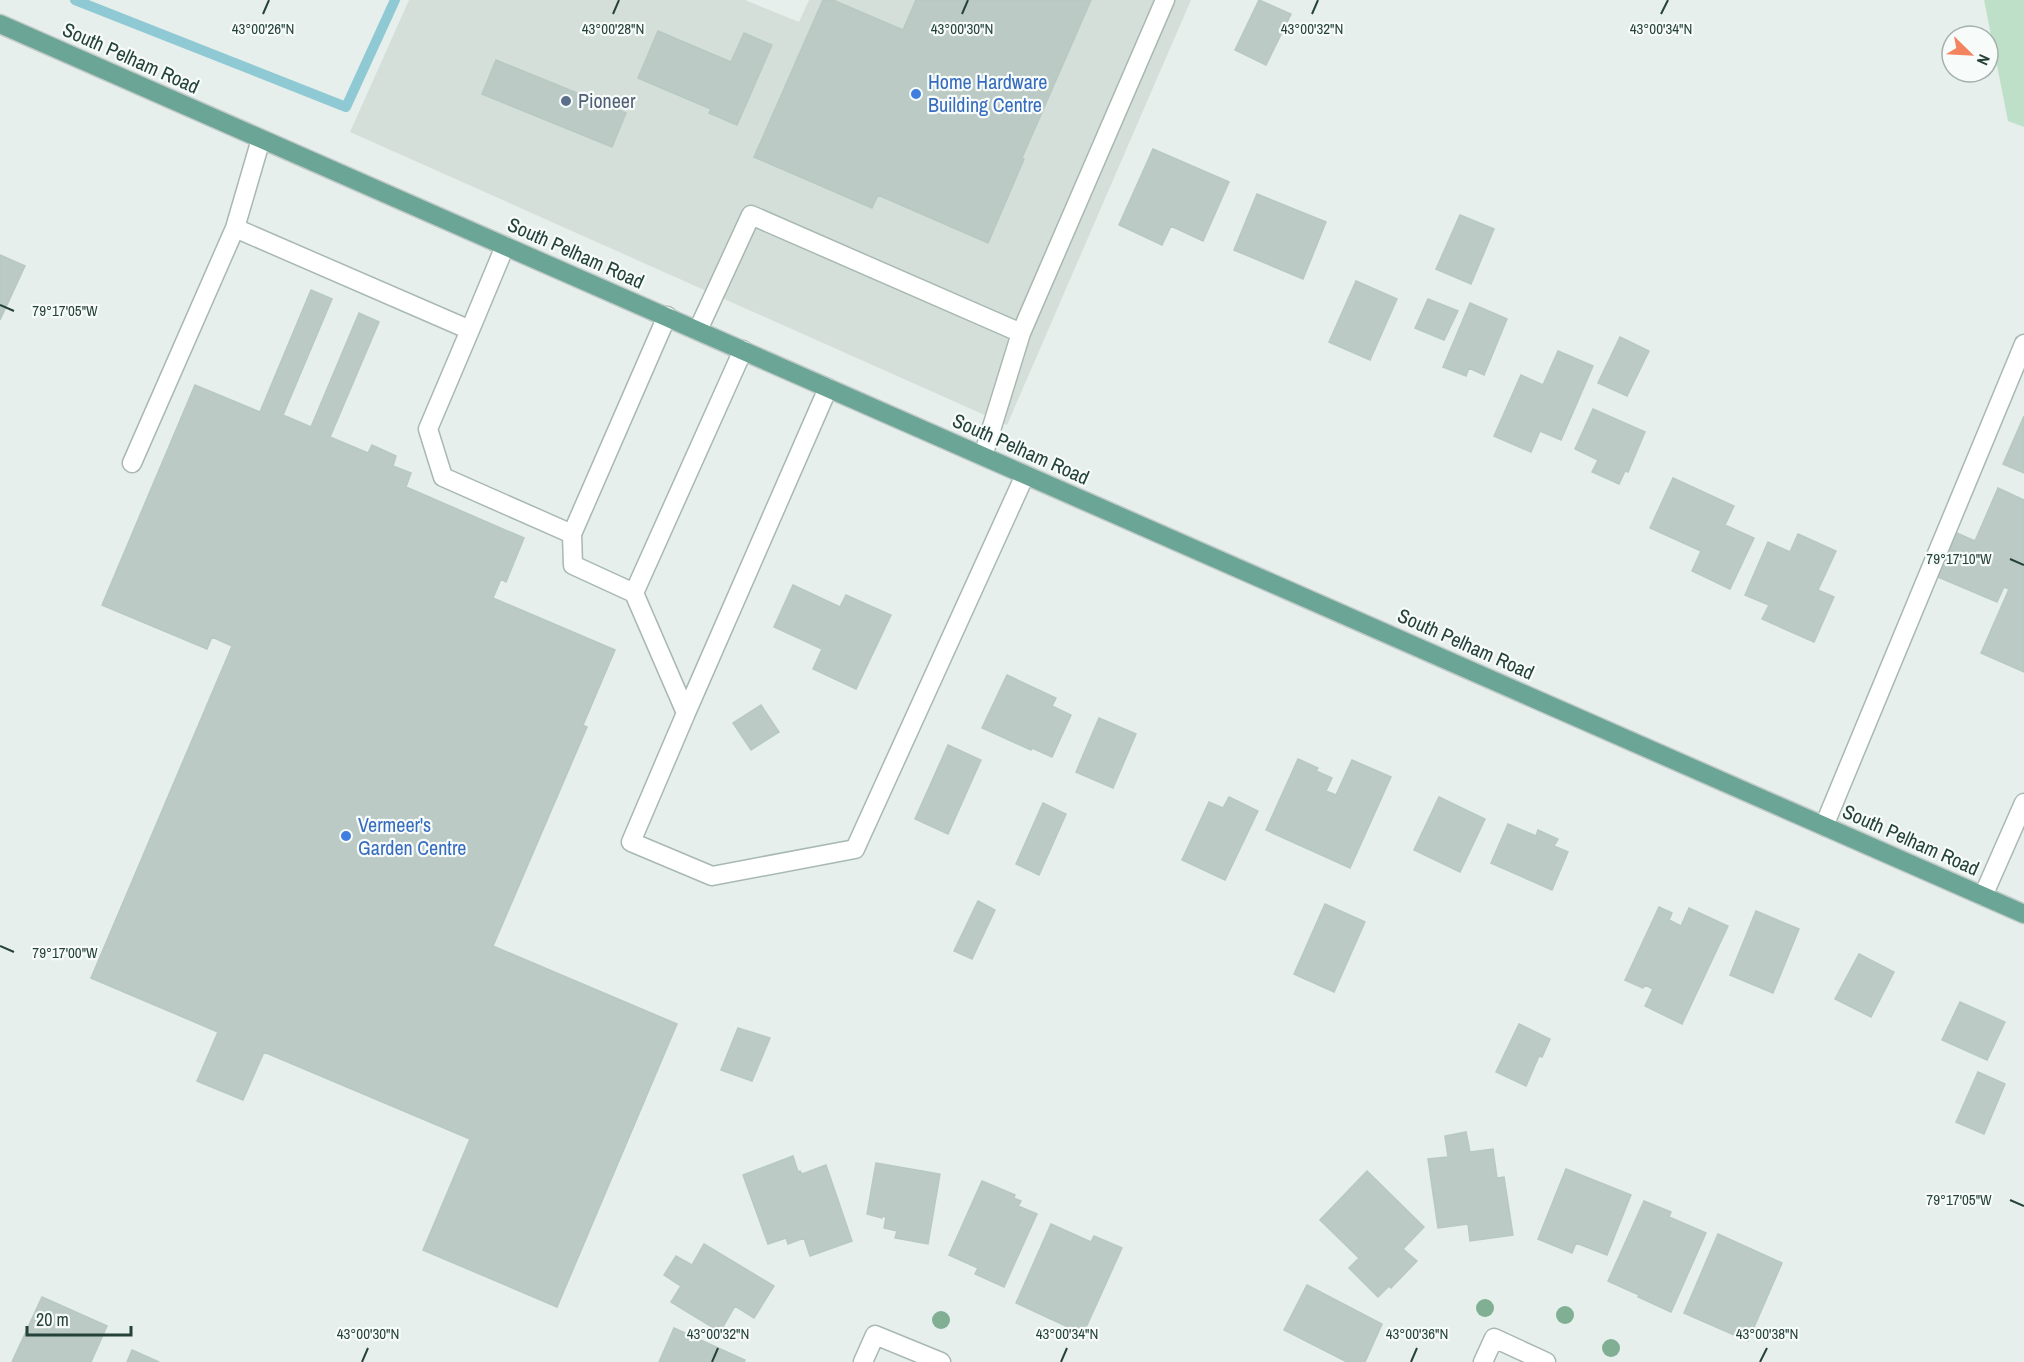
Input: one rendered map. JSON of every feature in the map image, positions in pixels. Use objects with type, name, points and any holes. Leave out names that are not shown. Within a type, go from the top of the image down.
[{"type":"main road","name":"South Pelham Road","points":[[0,24],[2024,914]]},
{"type":"street","points":[[983,456],[1021,333],[1165,0]]},
{"type":"street","points":[[132,463],[235,228],[261,139]]},
{"type":"street","points":[[698,330],[751,214],[1021,333]]},
{"type":"street","points":[[235,228],[470,330]]},
{"type":"street","points":[[505,246],[428,429],[443,477],[572,534]]},
{"type":"street","points":[[667,316],[572,534],[573,566],[634,593],[686,713]]},
{"type":"street","points":[[1824,826],[2024,344]]},
{"type":"street","points":[[634,593],[742,350]]},
{"type":"street","points":[[828,388],[631,842],[712,876],[855,849],[1025,475]]},
{"type":"street","points":[[1983,896],[2024,803]]},
{"type":"street","points":[[863,1362],[875,1335],[941,1362]]},
{"type":"street","points":[[1483,1362],[1494,1338],[1546,1362]]},
{"type":"shaded area","points":[[409,0],[745,0],[799,22],[809,0],[1191,0],[1007,425],[350,132]]},
{"type":"green space","points":[[1984,0],[2024,0],[2024,127],[2008,121],[2000,81],[2000,24],[1989,24]]},
{"type":"building","name":"Home Hardware Building Centre","points":[[823,0],[833,0],[903,30],[916,0],[1091,0],[1022,158],[1024,159],[988,243],[878,195],[872,208],[754,157]]},
{"type":"building","points":[[1259,0],[1291,14],[1266,65],[1235,50]]},
{"type":"building","points":[[658,31],[731,62],[744,33],[772,45],[737,125],[709,113],[711,109],[638,78]]},
{"type":"building","points":[[496,60],[626,113],[612,147],[482,94]]},
{"type":"building","points":[[1153,149],[1229,182],[1203,241],[1171,226],[1162,245],[1119,225]]},
{"type":"building","points":[[1257,194],[1326,222],[1303,279],[1234,250]]},
{"type":"building","points":[[1460,215],[1494,229],[1471,284],[1436,269]]},
{"type":"building","points":[[0,255],[25,266],[0,320]]},
{"type":"building","points":[[1356,281],[1397,299],[1370,360],[1329,342]]},
{"type":"building","name":"Vermeer's Garden Centre","points":[[311,290],[332,299],[283,415],[311,427],[359,313],[379,322],[330,437],[368,453],[372,445],[396,456],[393,466],[411,473],[406,487],[524,538],[506,582],[501,579],[493,598],[615,650],[583,725],[587,727],[493,946],[677,1024],[557,1307],[423,1250],[470,1139],[264,1052],[243,1100],[197,1081],[218,1032],[91,978],[232,646],[212,637],[207,649],[102,605],[195,385],[260,412]]},
{"type":"building","points":[[1428,299],[1458,311],[1444,340],[1415,328]]},
{"type":"building","points":[[1470,303],[1507,319],[1484,375],[1469,368],[1466,376],[1443,367]]},
{"type":"building","points":[[1620,337],[1649,351],[1627,396],[1598,383]]},
{"type":"building","points":[[1558,351],[1593,366],[1561,440],[1540,431],[1531,452],[1494,436],[1521,375],[1543,385]]},
{"type":"building","points":[[1593,409],[1645,432],[1628,472],[1625,471],[1619,484],[1592,472],[1598,460],[1575,449]]},
{"type":"building","points":[[2024,416],[2024,473],[2003,464]]},
{"type":"building","points":[[1673,478],[1734,506],[1725,525],[1754,538],[1730,589],[1692,571],[1701,551],[1650,528]]},
{"type":"building","points":[[1998,488],[2024,500],[2024,672],[1981,653],[2009,589],[2004,587],[1997,602],[1931,574],[1950,530],[1975,541]]},
{"type":"building","points":[[1798,534],[1836,551],[1818,590],[1834,597],[1814,642],[1762,619],[1769,605],[1745,595],[1768,542],[1790,552]]},
{"type":"building","points":[[793,585],[840,607],[846,595],[891,615],[856,689],[813,669],[822,649],[774,627]]},
{"type":"building","points":[[1007,675],[1056,698],[1052,706],[1071,715],[1052,757],[982,728]]},
{"type":"building","points":[[761,705],[779,732],[751,750],[733,723]]},
{"type":"building","points":[[1099,718],[1136,734],[1113,788],[1076,772]]},
{"type":"building","points":[[948,745],[981,760],[948,834],[915,819]]},
{"type":"building","points":[[1298,759],[1318,768],[1316,771],[1332,778],[1326,791],[1336,795],[1352,760],[1391,777],[1350,868],[1266,830]]},
{"type":"building","points":[[1229,797],[1258,811],[1225,880],[1182,860],[1209,802],[1223,808]]},
{"type":"building","points":[[1439,797],[1485,819],[1460,872],[1414,850]]},
{"type":"building","points":[[1043,803],[1066,814],[1039,875],[1016,864]]},
{"type":"building","points":[[1508,824],[1536,836],[1538,830],[1558,839],[1554,846],[1568,852],[1552,890],[1491,863]]},
{"type":"building","points":[[978,901],[995,910],[972,959],[954,951]]},
{"type":"building","points":[[1325,904],[1365,922],[1334,992],[1294,974]]},
{"type":"building","points":[[1659,907],[1672,913],[1669,920],[1681,926],[1689,908],[1728,926],[1682,1024],[1645,1006],[1653,989],[1645,985],[1643,988],[1625,980]]},
{"type":"building","points":[[1756,911],[1799,929],[1773,993],[1730,975]]},
{"type":"building","points":[[1859,954],[1894,972],[1871,1017],[1835,999]]},
{"type":"building","points":[[1960,1002],[2005,1022],[1987,1060],[1942,1040]]},
{"type":"building","points":[[1519,1024],[1550,1039],[1542,1057],[1539,1056],[1526,1086],[1496,1072]]},
{"type":"building","points":[[738,1028],[770,1038],[752,1081],[721,1070]]},
{"type":"building","points":[[1978,1072],[2005,1084],[1984,1134],[1956,1122]]},
{"type":"building","points":[[1466,1132],[1470,1152],[1493,1149],[1497,1178],[1504,1177],[1513,1235],[1470,1241],[1468,1224],[1438,1228],[1428,1159],[1448,1157],[1445,1136]]},
{"type":"building","points":[[793,1156],[798,1172],[802,1174],[826,1165],[852,1241],[810,1256],[804,1238],[788,1244],[786,1238],[768,1244],[743,1175]]},
{"type":"building","points":[[876,1163],[940,1174],[928,1244],[895,1238],[897,1231],[884,1228],[886,1217],[867,1214]]},
{"type":"building","points":[[1566,1169],[1631,1195],[1607,1255],[1576,1243],[1572,1253],[1538,1239]]},
{"type":"building","points":[[1367,1171],[1424,1227],[1403,1249],[1417,1261],[1391,1288],[1389,1286],[1378,1297],[1349,1268],[1359,1258],[1320,1220]]},
{"type":"building","points":[[982,1181],[1015,1195],[1014,1198],[1021,1201],[1018,1206],[1037,1214],[1004,1287],[975,1274],[978,1268],[949,1255]]},
{"type":"building","points":[[1644,1201],[1671,1212],[1669,1217],[1706,1233],[1671,1312],[1608,1281]]},
{"type":"building","points":[[1051,1224],[1091,1242],[1094,1236],[1122,1248],[1083,1334],[1016,1303]]},
{"type":"building","points":[[1718,1234],[1782,1263],[1748,1341],[1684,1313]]},
{"type":"building","points":[[704,1244],[774,1286],[754,1318],[735,1306],[720,1332],[671,1302],[681,1286],[664,1275],[676,1256],[692,1265]]},
{"type":"building","points":[[1307,1285],[1382,1324],[1365,1362],[1347,1362],[1284,1330]]},
{"type":"building","points":[[42,1297],[107,1326],[91,1362],[12,1362]]},
{"type":"building","points":[[674,1328],[745,1360],[744,1362],[659,1362]]},
{"type":"building","points":[[132,1350],[159,1362],[127,1362]]},
{"type":"waterway","points":[[75,0],[346,107],[395,0]]},
{"type":"place","name":"Home Hardware Building Centre","points":[[916,94]]},
{"type":"place","name":"Pioneer","points":[[566,101]]},
{"type":"place","name":"Vermeer's Garden Centre","points":[[346,836]]}]
